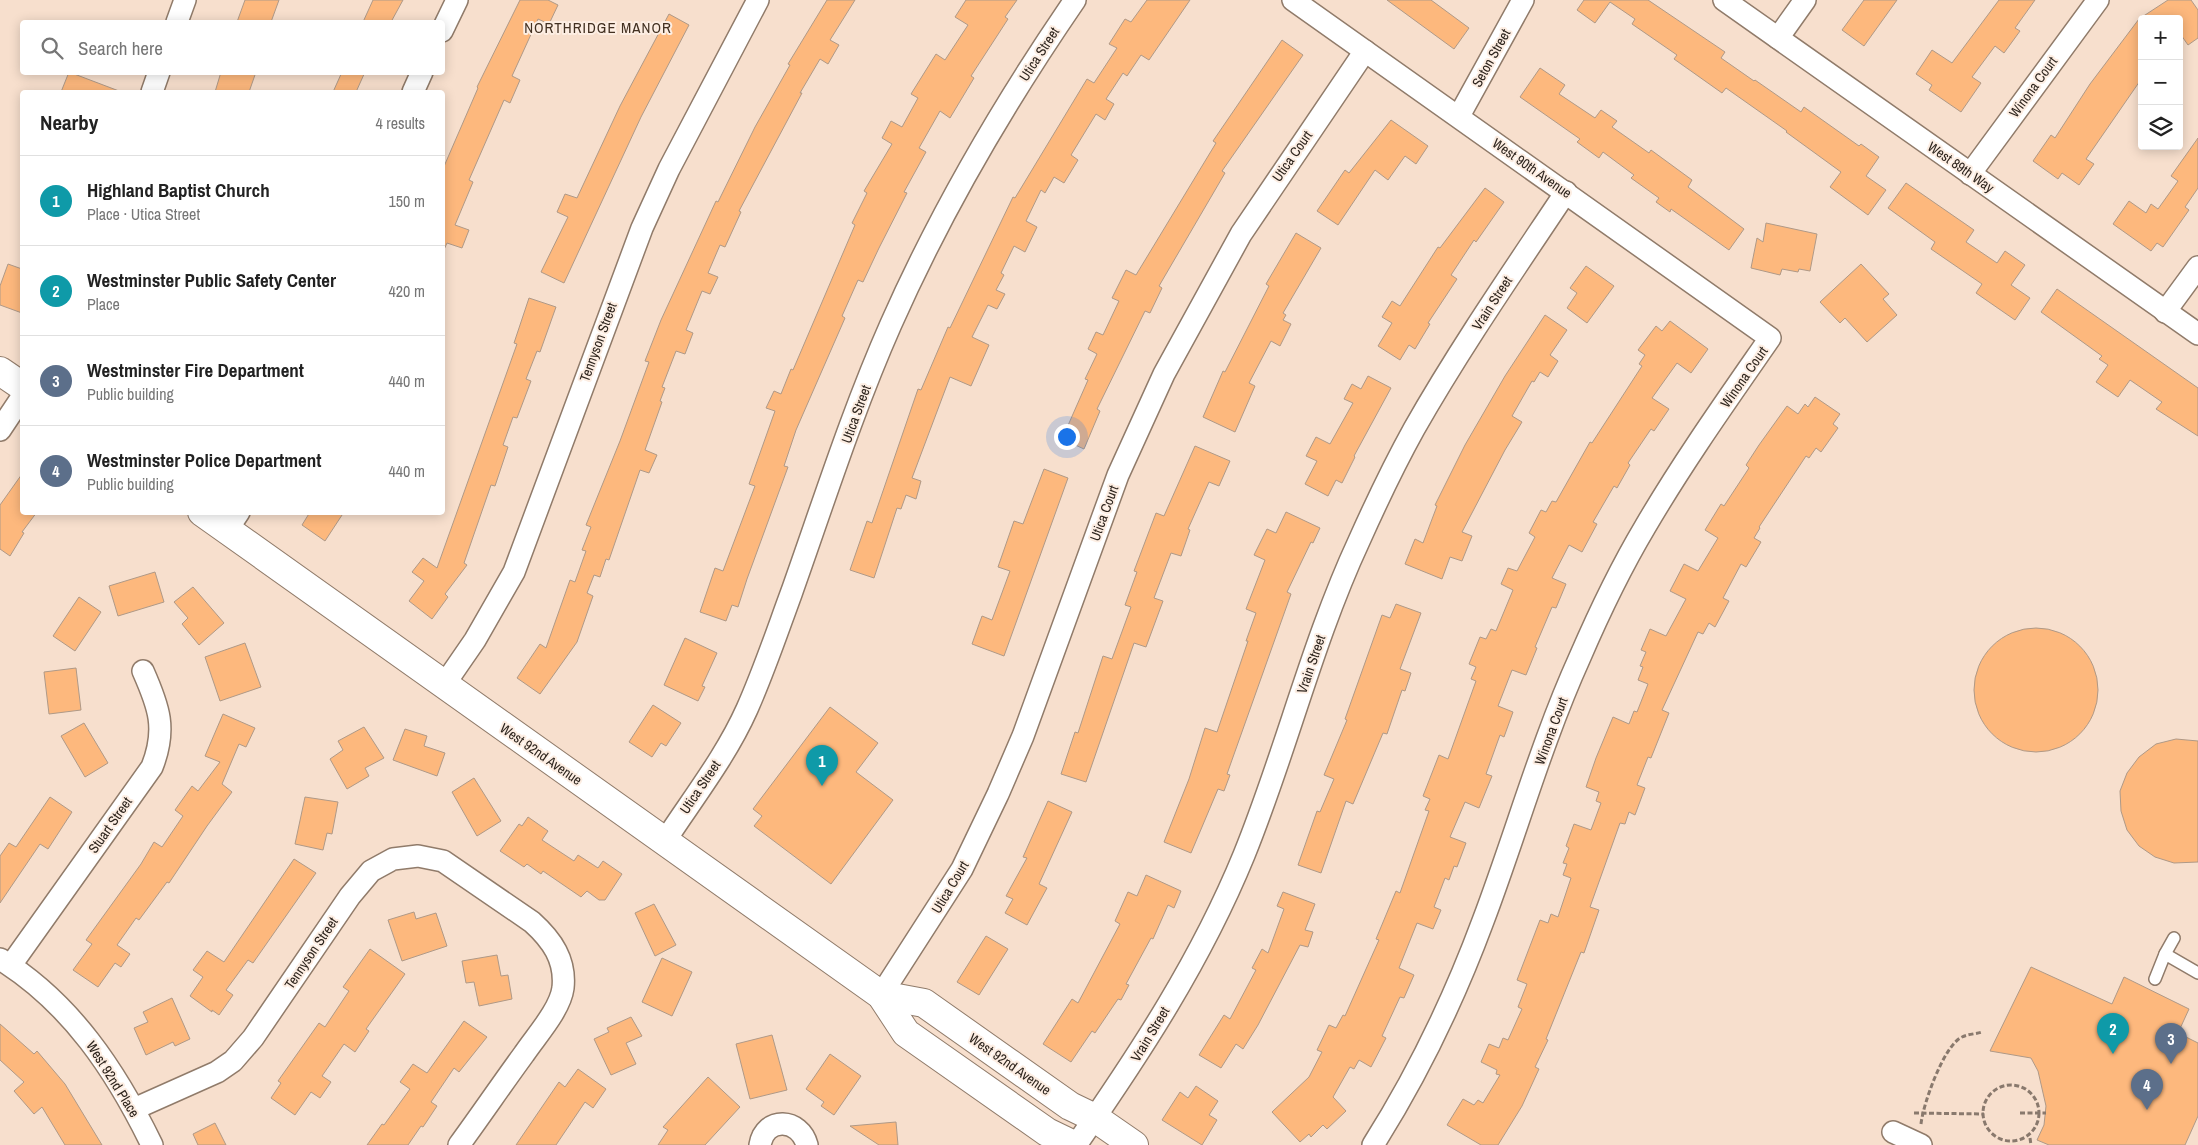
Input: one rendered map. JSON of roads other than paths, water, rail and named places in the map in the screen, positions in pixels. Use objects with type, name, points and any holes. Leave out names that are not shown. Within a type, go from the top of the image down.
[{"type":"main road","points":[[0,370],[20,385]]},
{"type":"main road","name":"West 92nd Avenue","points":[[212,515],[233,521],[444,685],[881,995],[906,1033],[1047,1132],[1075,1145]]},
{"type":"main road","name":"West 92nd Avenue","points":[[881,995],[924,1004],[1070,1106],[1095,1118],[1134,1145]]},
{"type":"street","points":[[178,20],[185,0]]},
{"type":"street","points":[[445,25],[457,0]]},
{"type":"street","name":"Tennyson Street","points":[[444,685],[475,640],[514,572],[642,228],[669,169],[758,0]]},
{"type":"street","name":"Utica Street","points":[[664,841],[730,743],[746,710],[765,664],[860,401],[891,324],[924,255],[1012,96],[1075,0]]},
{"type":"street","name":"West 90th Avenue","points":[[1293,0],[1770,338]]},
{"type":"street","name":"Seton Street","points":[[1458,116],[1523,0]]},
{"type":"street","name":"West 89th Way","points":[[1724,0],[2198,334]]},
{"type":"street","points":[[1778,38],[1805,0]]},
{"type":"street","name":"Winona Court","points":[[1970,174],[2098,0]]},
{"type":"street","name":"Utica Court","points":[[881,995],[940,905],[980,834],[1022,736],[1118,475],[1164,374],[1240,234],[1365,51]]},
{"type":"street","points":[[153,90],[158,75]]},
{"type":"street","points":[[414,90],[421,75]]},
{"type":"street","name":"Vrain Street","points":[[1075,1145],[1128,1071],[1185,977],[1220,911],[1245,853],[1334,598],[1359,541],[1412,432],[1476,328],[1566,192]]},
{"type":"street","points":[[2166,312],[2198,267]]},
{"type":"street","name":"Winona Court","points":[[1373,1145],[1432,1042],[1463,972],[1484,920],[1556,713],[1579,658],[1618,576],[1645,526],[1701,438],[1770,338]]},
{"type":"street","points":[[0,430],[20,400]]},
{"type":"street","name":"Stuart Street","points":[[5,962],[152,766],[158,751],[161,720],[156,699],[143,671]]},
{"type":"street","name":"Tennyson Street","points":[[134,1109],[217,1072],[238,1056],[253,1038],[350,896],[371,871],[393,859],[418,856],[443,861],[537,927],[557,950],[562,964],[562,990],[551,1015],[459,1145]]},
{"type":"street","name":"West 92nd Place","points":[[5,962],[38,985],[70,1016],[100,1053],[134,1109],[152,1145]]},
{"type":"street","points":[[760,1145],[764,1134],[770,1128],[785,1124],[798,1129],[804,1136],[807,1145]]},
{"type":"street","points":[[1893,1132],[1921,1136]]},
{"type":"lane","points":[[2155,979],[2174,938]]},
{"type":"lane","points":[[2165,954],[2198,973]]},
{"type":"place","name":"Highland Baptist Church","points":[[822,786]]},
{"type":"place","name":"Westminster Public Safety Center","points":[[2113,1054]]},
{"type":"place","name":"Westminster Fire Department","points":[[2171,1064]]},
{"type":"place","name":"Westminster Police Department","points":[[2147,1110]]},
{"type":"district","name":"NORTHRIDGE MANOR","points":[[598,28]]}]
